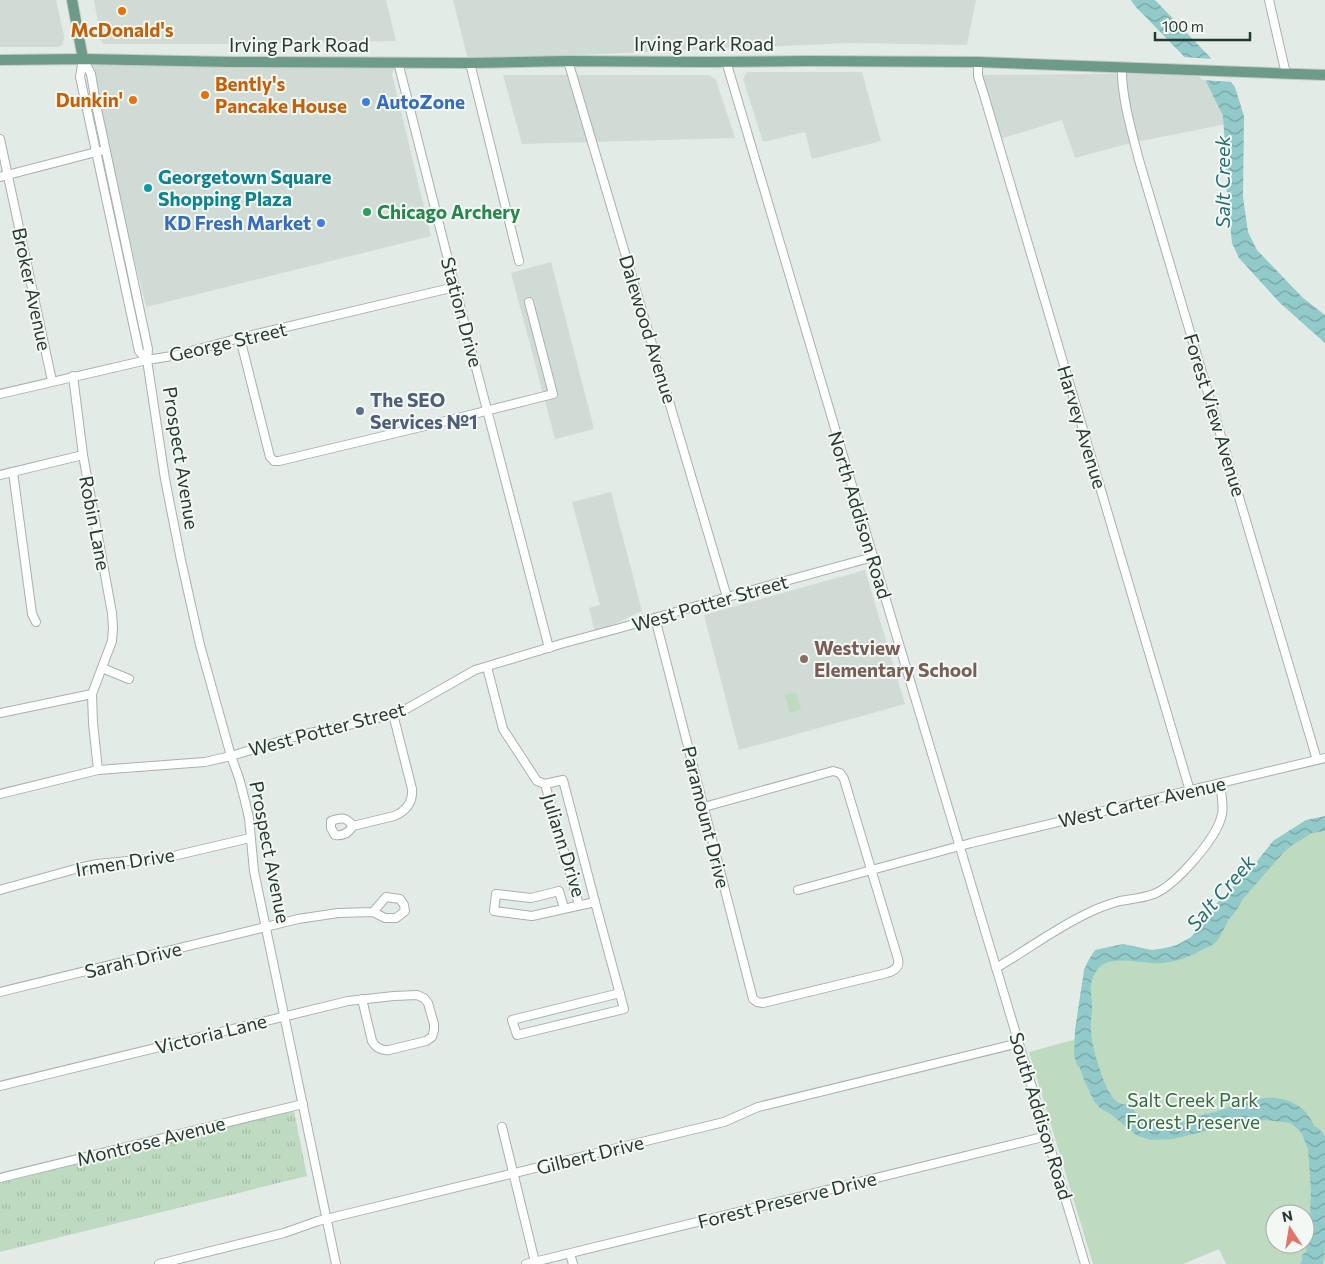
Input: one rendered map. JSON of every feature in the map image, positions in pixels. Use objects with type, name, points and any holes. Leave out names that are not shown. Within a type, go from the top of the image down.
[{"type":"main road","name":"Prospect Avenue","points":[[72,0],[83,59]]},
{"type":"main road","name":"Irving Park Road","points":[[0,60],[83,59],[470,63],[830,60],[978,62],[1325,75]]},
{"type":"street","points":[[1269,0],[1286,74]]},
{"type":"street","name":"Prospect Avenue","points":[[83,59],[91,74],[105,149],[148,349],[147,360],[165,479],[181,560],[200,645],[249,818],[252,860],[336,1264]]},
{"type":"street","name":"Prospect Avenue","points":[[83,59],[80,77],[96,153],[139,351],[147,360]]},
{"type":"street","name":"Dalewood Avenue","points":[[568,61],[728,597]]},
{"type":"street","name":"Station Drive","points":[[398,62],[454,287],[550,648]]},
{"type":"street","name":"North Addison Road","points":[[726,62],[996,968]]},
{"type":"street","name":"Harvey Avenue","points":[[978,62],[978,76],[986,104],[1190,791]]},
{"type":"street","points":[[470,63],[519,261]]},
{"type":"street","name":"Forest View Avenue","points":[[1122,68],[1122,81],[1139,160],[1321,759]]},
{"type":"street","name":"Broker Avenue","points":[[0,138],[4,176],[52,381]]},
{"type":"street","points":[[4,176],[96,153],[105,149]]},
{"type":"street","name":"George Street","points":[[0,394],[147,360],[184,354],[240,338],[454,287]]},
{"type":"street","points":[[240,338],[270,457],[274,461],[279,462],[553,394],[529,302]]},
{"type":"street","name":"Robin Lane","points":[[74,376],[83,455],[112,613],[113,628],[112,641],[92,694],[98,770]]},
{"type":"street","points":[[0,475],[83,455]]},
{"type":"street","points":[[13,472],[32,614],[36,622]]},
{"type":"street","name":"West Potter Street","points":[[0,794],[98,770],[205,762],[393,714],[408,708],[475,670],[487,666],[873,557]]},
{"type":"street","name":"Paramount Drive","points":[[655,618],[753,999],[757,1002],[770,1002],[892,972],[898,966],[898,959],[872,870]]},
{"type":"street","name":"Juliann Drive","points":[[487,666],[503,729],[537,781],[545,784],[579,905],[594,902],[620,993]]},
{"type":"street","points":[[102,668],[129,679]]},
{"type":"street","points":[[0,713],[92,694]]},
{"type":"street","points":[[353,826],[401,813],[411,800],[412,789],[393,714]]},
{"type":"street","name":"West Carter Avenue","points":[[798,890],[959,846],[1321,759]]},
{"type":"street","points":[[704,807],[833,771],[840,773],[844,779],[872,870]]},
{"type":"street","points":[[545,784],[563,780],[594,902]]},
{"type":"street","points":[[996,968],[1088,913],[1120,901],[1153,894],[1176,880],[1200,852],[1220,822],[1222,808],[1220,784]]},
{"type":"street","name":"Irmen Drive","points":[[0,890],[97,864],[169,857],[250,838]]},
{"type":"street","points":[[564,908],[559,891],[531,898],[496,894],[494,911],[532,916],[579,905]]},
{"type":"street","name":"Sarah Drive","points":[[0,992],[298,919],[338,913],[373,912]]},
{"type":"street","name":"South Addison Road","points":[[996,968],[1085,1264]]},
{"type":"street","points":[[620,993],[624,1009],[517,1035],[512,1020],[620,993]]},
{"type":"street","name":"Victoria Lane","points":[[0,1086],[284,1016],[362,999],[417,995],[424,998],[430,1007],[434,1024],[432,1037],[426,1041],[389,1050],[375,1046],[372,1042],[362,999]]},
{"type":"street","name":"Gilbert Drive","points":[[159,1264],[284,1233],[318,1221],[724,1122],[758,1107],[1019,1043]]},
{"type":"street","name":"Montrose Avenue","points":[[0,1178],[303,1104]]},
{"type":"street","points":[[502,1127],[514,1173],[530,1263]]},
{"type":"street","name":"Forest Preserve Drive","points":[[530,1263],[1047,1136]]},
{"type":"street","points":[[570,1254],[573,1264]]},
{"type":"shaded area","points":[[0,0],[56,0],[64,36],[63,44],[59,47],[0,47]]},
{"type":"shaded area","points":[[94,0],[386,0],[396,41],[103,44]]},
{"type":"shaded area","points":[[453,0],[976,0],[967,45],[849,43],[468,60]]},
{"type":"shaded area","name":"Georgetown Square Shopping Plaza","points":[[86,61],[397,64],[392,74],[431,236],[146,307]]},
{"type":"shaded area","points":[[747,72],[862,72],[881,141],[812,159],[805,132],[763,142],[743,79]]},
{"type":"shaded area","points":[[1204,73],[1232,123],[1131,143],[1075,158],[1062,120],[994,141],[973,75]]},
{"type":"shaded area","points":[[503,75],[709,75],[716,80],[735,138],[522,144]]},
{"type":"shaded area","points":[[551,262],[594,429],[555,439],[511,273]]},
{"type":"shaded area","points":[[611,492],[642,611],[595,633],[589,608],[600,605],[572,502]]},
{"type":"shaded area","name":"Westview Elementary School","points":[[865,570],[905,704],[739,750],[704,615]]},
{"type":"green space","points":[[796,692],[801,710],[790,713],[785,695]]},
{"type":"green space","name":"Salt Creek Park Forest Preserve","points":[[1325,825],[1325,1264],[1226,1264],[1219,1249],[1183,1264],[1093,1264],[1029,1052],[1084,1037],[1087,975],[1107,956],[1181,953],[1272,855]]},
{"type":"green space","points":[[294,1111],[307,1176],[0,1252],[0,1183]]},
{"type":"water","points":[[1131,0],[1155,0],[1208,55],[1235,87],[1244,116],[1243,197],[1248,232],[1257,250],[1303,298],[1325,315],[1325,343],[1280,303],[1239,258],[1232,243],[1226,183],[1223,116],[1204,77]]},
{"type":"water","points":[[1325,816],[1325,831],[1312,833],[1283,853],[1242,900],[1215,943],[1190,956],[1169,962],[1155,963],[1126,960],[1107,962],[1100,966],[1095,973],[1091,987],[1091,1027],[1096,1058],[1108,1090],[1114,1099],[1122,1104],[1130,1105],[1138,1115],[1149,1122],[1162,1125],[1176,1124],[1224,1109],[1234,1105],[1239,1100],[1247,1098],[1283,1099],[1299,1106],[1305,1111],[1314,1126],[1325,1137],[1325,1250],[1323,1264],[1300,1264],[1303,1254],[1315,1254],[1315,1204],[1310,1204],[1308,1149],[1301,1132],[1291,1123],[1265,1120],[1234,1124],[1173,1139],[1152,1140],[1144,1138],[1136,1135],[1112,1115],[1100,1108],[1094,1101],[1074,1055],[1075,1030],[1084,970],[1095,950],[1123,944],[1152,950],[1177,945],[1191,937],[1209,917],[1213,907],[1251,869],[1273,841],[1306,820]]},
{"type":"pier","points":[[1182,57],[1214,59],[1233,82],[1202,80]]},
{"type":"place","name":"McDonald's","points":[[122,11]]},
{"type":"place","name":"Bently's Pancake House","points":[[205,95]]},
{"type":"place","name":"Dunkin'","points":[[133,100]]},
{"type":"place","name":"AutoZone","points":[[366,102]]},
{"type":"place","name":"Georgetown Square Shopping Plaza","points":[[148,188]]},
{"type":"place","name":"Chicago Archery","points":[[367,212]]},
{"type":"place","name":"KD Fresh Market","points":[[321,223]]},
{"type":"place","name":"The SEO Services №1","points":[[360,411]]},
{"type":"place","name":"Westview Elementary School","points":[[804,659]]},
{"type":"water label","name":"Salt Creek","points":[[1223,182]]},
{"type":"water label","name":"Salt Creek","points":[[1221,893]]}]
